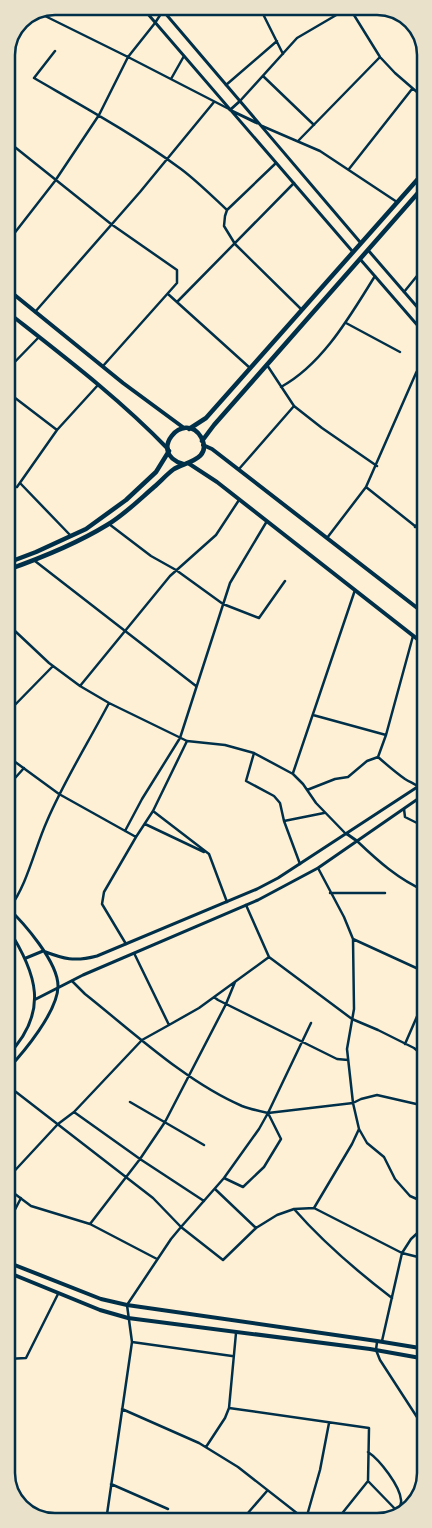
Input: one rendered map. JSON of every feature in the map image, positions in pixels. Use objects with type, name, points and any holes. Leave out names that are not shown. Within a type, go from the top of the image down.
[{"type":"main road","points":[[15,560],[86,529],[126,500],[156,472],[168,450],[171,436],[179,430],[206,418],[417,180]]},
{"type":"main road","points":[[203,443],[214,425],[417,194]]},
{"type":"main road","points":[[15,295],[102,366],[186,428],[198,433],[203,443],[203,450],[199,458],[172,471],[109,524],[87,537],[15,567]]},
{"type":"main road","points":[[15,318],[99,385],[168,450],[174,460],[186,464],[217,482],[417,638]]},
{"type":"main road","points":[[203,443],[416,607]]},
{"type":"main road","points":[[15,1265],[101,1299],[127,1305],[417,1347]]},
{"type":"main road","points":[[15,1275],[100,1310],[128,1318],[376,1350],[417,1357]]},
{"type":"street","points":[[149,15],[353,252]]},
{"type":"street","points":[[15,233],[56,181],[99,115],[128,57],[161,15]]},
{"type":"street","points":[[166,15],[360,242]]},
{"type":"street","points":[[264,15],[284,54]]},
{"type":"street","points":[[230,110],[297,38],[336,15]]},
{"type":"street","points":[[354,15],[380,57],[417,93]]},
{"type":"street","points":[[46,16],[260,125],[299,140],[320,151],[397,202]]},
{"type":"street","points":[[226,85],[277,42]]},
{"type":"street","points":[[55,51],[34,78],[99,115],[168,160],[227,210]]},
{"type":"street","points":[[171,79],[184,56]]},
{"type":"street","points":[[299,140],[380,57]]},
{"type":"street","points":[[263,76],[314,125]]},
{"type":"street","points":[[349,169],[412,89]]},
{"type":"street","points":[[35,312],[168,160],[214,102]]},
{"type":"street","points":[[15,147],[112,224],[177,270],[177,283],[102,366]]},
{"type":"street","points":[[276,163],[227,210],[224,226],[234,244],[302,310]]},
{"type":"street","points":[[177,302],[294,183]]},
{"type":"street","points":[[368,250],[417,307]]},
{"type":"street","points":[[360,259],[417,325]]},
{"type":"street","points":[[281,387],[295,379],[328,346],[346,323],[375,276]]},
{"type":"street","points":[[404,292],[417,276]]},
{"type":"street","points":[[167,294],[250,368]]},
{"type":"street","points":[[346,323],[400,352]]},
{"type":"street","points":[[15,362],[39,337]]},
{"type":"street","points":[[267,365],[294,406],[377,466]]},
{"type":"street","points":[[327,538],[366,487],[377,466],[417,371]]},
{"type":"street","points":[[15,487],[20,483],[57,430],[99,385]]},
{"type":"street","points":[[15,398],[57,430]]},
{"type":"street","points":[[239,469],[294,406]]},
{"type":"street","points":[[20,483],[71,536]]},
{"type":"street","points":[[366,487],[415,527],[417,525]]},
{"type":"street","points":[[80,686],[170,576],[216,535],[240,500]]},
{"type":"street","points":[[125,831],[142,798],[180,738],[230,583],[267,521]]},
{"type":"street","points":[[109,524],[151,556],[176,570],[223,604],[258,618],[285,581]]},
{"type":"street","points":[[34,560],[124,632],[197,686]]},
{"type":"street","points":[[293,774],[355,590]]},
{"type":"street","points":[[16,631],[53,666],[80,686],[109,703],[187,741],[225,745],[254,753],[293,774],[324,813],[389,870],[417,888]]},
{"type":"street","points":[[307,790],[335,779],[348,777],[368,761],[378,757],[386,735],[413,635]]},
{"type":"street","points":[[15,705],[53,666]]},
{"type":"street","points":[[15,901],[59,794],[109,703]]},
{"type":"street","points":[[313,715],[386,735]]},
{"type":"street","points":[[126,944],[102,904],[104,892],[153,811],[187,741]]},
{"type":"street","points":[[254,753],[246,781],[274,796],[280,803],[284,821],[300,865]]},
{"type":"street","points":[[378,757],[390,768],[417,785]]},
{"type":"street","points":[[15,762],[59,794],[136,838]]},
{"type":"street","points":[[15,778],[24,768]]},
{"type":"street","points":[[26,958],[43,951],[64,959],[81,960],[126,944],[227,902],[264,885],[300,865],[417,788]]},
{"type":"street","points":[[36,999],[134,953],[246,905],[318,868],[417,799]]},
{"type":"street","points":[[404,808],[405,817],[417,823]]},
{"type":"street","points":[[153,811],[209,854],[227,902]]},
{"type":"street","points":[[284,821],[324,813]]},
{"type":"street","points":[[145,824],[209,854]]},
{"type":"street","points":[[318,868],[344,917],[353,939],[354,1009],[346,1049],[353,1103],[360,1129],[367,1143],[384,1157],[395,1179],[410,1196],[417,1199]]},
{"type":"street","points":[[330,893],[385,893]]},
{"type":"street","points":[[246,905],[268,957],[352,1019],[378,1030],[417,1051]]},
{"type":"street","points":[[15,917],[52,964],[58,981],[58,989],[47,1018],[28,1047],[15,1061]]},
{"type":"street","points":[[353,939],[417,968]]},
{"type":"street","points":[[15,940],[26,958],[36,999],[31,1020],[15,1046]]},
{"type":"street","points":[[134,953],[169,1025]]},
{"type":"street","points":[[15,1170],[58,1124],[74,1112],[142,1040],[214,996],[268,957]]},
{"type":"street","points":[[72,981],[85,994],[188,1075],[218,1094],[244,1107],[268,1113],[353,1103],[377,1095],[417,1104]]},
{"type":"street","points":[[90,1224],[140,1159],[165,1122],[226,1004],[235,982]]},
{"type":"street","points":[[214,996],[218,1000],[337,1059],[348,1060]]},
{"type":"street","points":[[405,1044],[417,1016]]},
{"type":"street","points":[[107,1513],[132,1342],[127,1305],[157,1259],[224,1178],[259,1129],[283,1084],[311,1024]]},
{"type":"street","points":[[15,1092],[153,1198],[182,1227],[223,1260],[256,1228],[277,1215],[294,1209],[314,1208],[402,1254],[417,1257]]},
{"type":"street","points":[[130,1102],[204,1145]]},
{"type":"street","points":[[74,1112],[204,1201]]},
{"type":"street","points":[[224,1178],[243,1187],[264,1167],[281,1139],[268,1113]]},
{"type":"street","points":[[314,1208],[360,1129]]},
{"type":"street","points":[[215,1189],[256,1228]]},
{"type":"street","points":[[15,1194],[30,1206],[90,1224],[157,1259]]},
{"type":"street","points":[[15,1210],[21,1198]]},
{"type":"street","points":[[294,1209],[306,1224],[392,1298]]},
{"type":"street","points":[[417,1233],[411,1239],[402,1254],[392,1298],[376,1350],[380,1360],[417,1417]]},
{"type":"street","points":[[15,1359],[26,1358],[59,1293]]},
{"type":"street","points":[[206,1447],[225,1418],[229,1408],[232,1356],[236,1331]]},
{"type":"street","points":[[132,1342],[232,1356]]},
{"type":"street","points":[[229,1408],[368,1428],[368,1481],[342,1513]]},
{"type":"street","points":[[122,1409],[206,1447],[238,1467],[297,1513]]},
{"type":"street","points":[[308,1513],[320,1470],[329,1423]]},
{"type":"street","points":[[368,1452],[382,1463],[400,1494],[402,1501],[401,1505]]},
{"type":"street","points":[[368,1481],[395,1509]]},
{"type":"street","points":[[111,1484],[168,1510]]},
{"type":"street","points":[[248,1513],[267,1491]]}]
